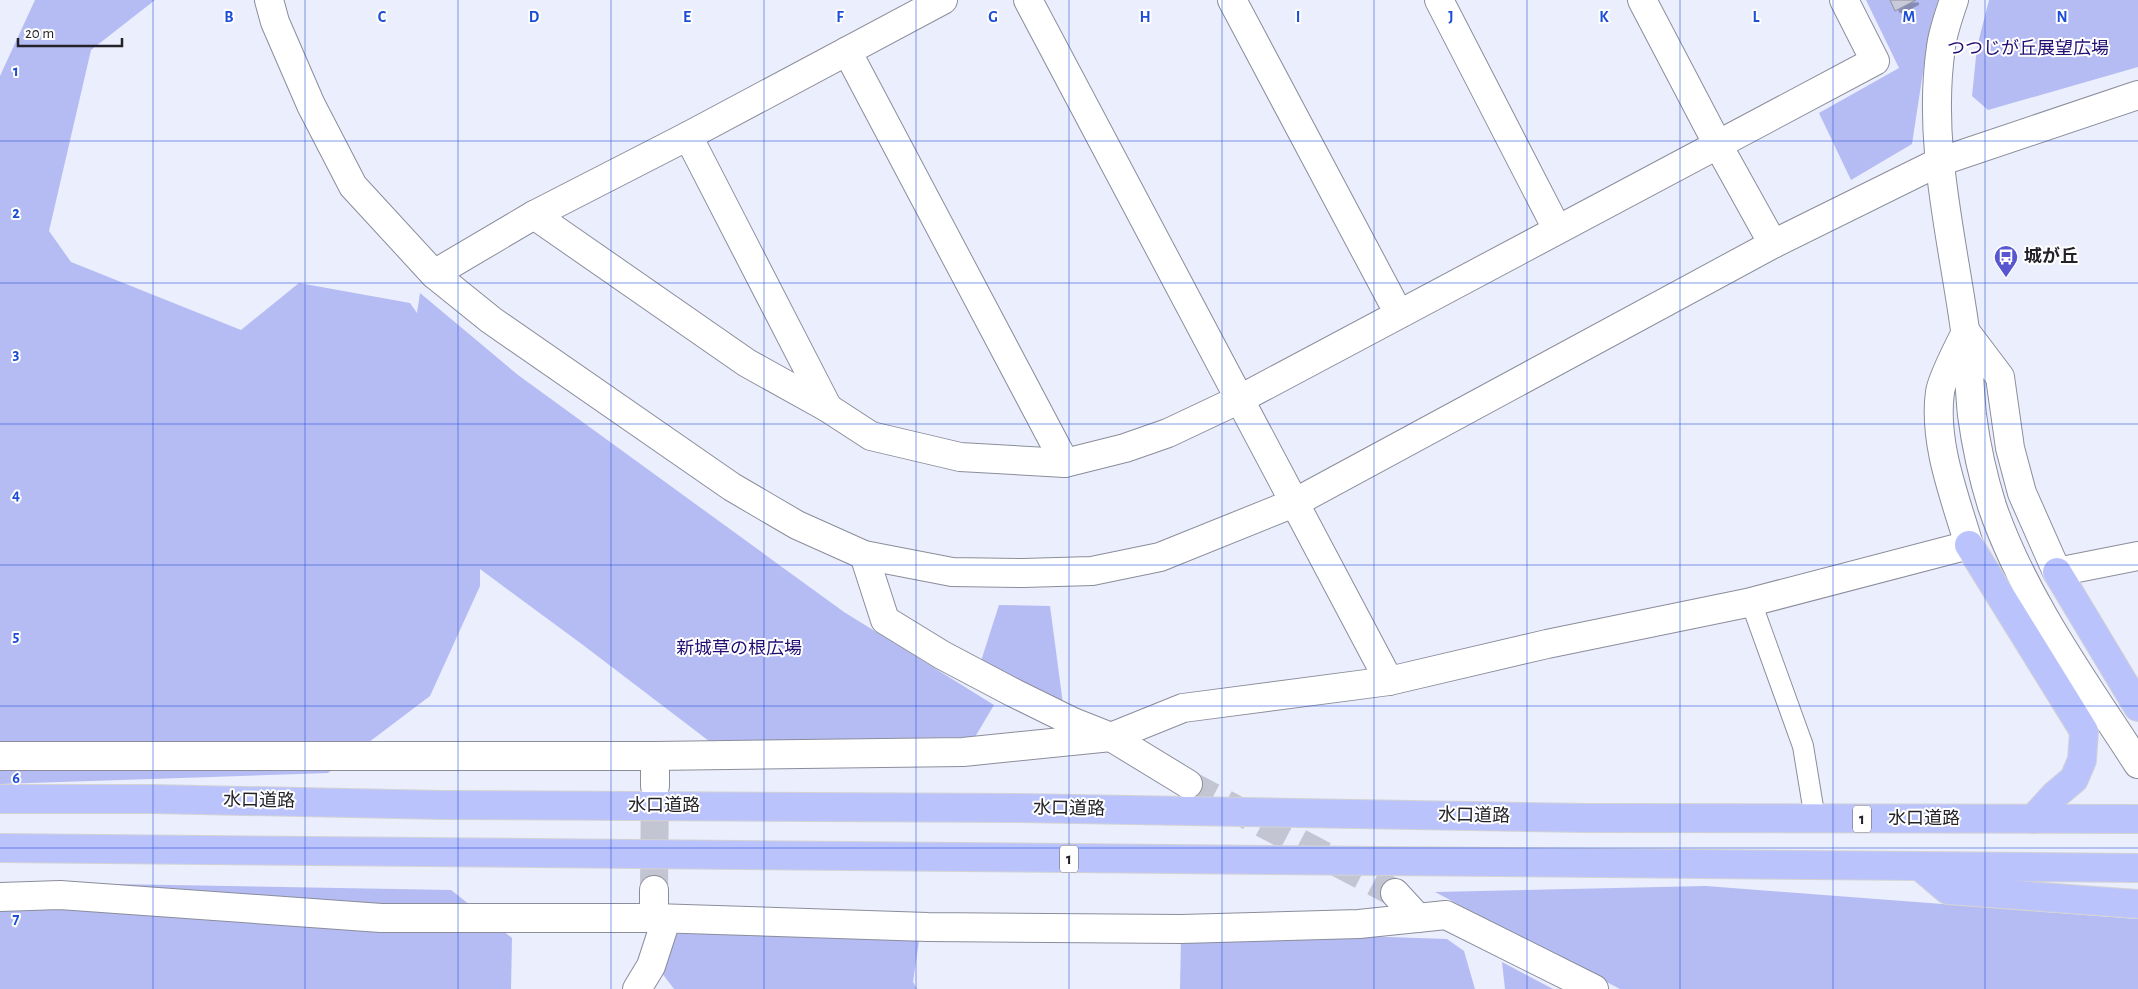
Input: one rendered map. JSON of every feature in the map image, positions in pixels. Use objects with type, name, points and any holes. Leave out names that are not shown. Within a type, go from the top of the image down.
[{"type":"highway","points":[[1969,545],[2084,731],[2082,760],[2074,779],[2055,795],[2033,818]]},
{"type":"highway","points":[[2057,572],[2138,707]]},
{"type":"highway","name":"水口道路","points":[[0,799],[163,799],[442,805],[1019,808],[1585,818],[1815,820],[2138,819]]},
{"type":"highway","name":"1","points":[[0,848],[690,853],[1235,862],[2138,868]]},
{"type":"highway","points":[[1922,868],[1948,890],[2138,904]]},
{"type":"street","points":[[269,0],[275,22],[311,106],[353,186],[434,274],[491,320],[732,487],[797,525],[864,555],[952,572],[1023,573],[1092,571],[1160,557],[1294,503],[1773,244],[1939,162],[2138,96]]},
{"type":"street","points":[[434,274],[534,215],[688,136],[943,0]]},
{"type":"street","points":[[1028,0],[1389,681]]},
{"type":"street","points":[[1232,0],[1399,314]]},
{"type":"street","points":[[1439,0],[1557,229]]},
{"type":"street","points":[[1642,0],[1718,145],[1773,244]]},
{"type":"street","points":[[534,215],[748,363],[828,408],[871,436],[960,457],[1065,463],[1125,448],[1168,433],[1240,399],[1875,61],[1844,0]]},
{"type":"street","points":[[1954,0],[1941,46],[1937,128],[1939,162],[1966,332],[1972,416],[1981,461],[1992,506],[2020,572],[2051,628],[2138,764]]},
{"type":"street","points":[[847,50],[1065,463]]},
{"type":"street","points":[[688,136],[828,408]]},
{"type":"street","points":[[0,756],[655,756],[963,752],[1111,736],[1183,708],[1389,681],[1547,644],[1751,602],[1969,545],[1952,488],[1940,432],[1940,390],[1966,332]]},
{"type":"street","points":[[1966,332],[2000,377],[2010,448],[2022,492],[2057,572],[2138,556]]},
{"type":"street","points":[[864,555],[884,620],[942,656],[1014,693],[1073,722],[1111,736],[1188,784]]},
{"type":"street","points":[[655,756],[655,786]]},
{"type":"street","points":[[637,989],[651,966],[660,919],[654,890]]},
{"type":"street","points":[[1396,893],[1418,918]]},
{"type":"street","points":[[0,897],[60,895],[381,918],[660,919],[928,927],[1181,929],[1359,924],[1446,915],[1594,989]]},
{"type":"lane","points":[[1751,602],[1803,746],[1815,820]]},
{"type":"green space","name":"新城草の根広場","points":[[35,0],[155,0],[91,50],[49,231],[71,262],[241,330],[299,283],[410,303],[417,313],[420,293],[518,375],[844,612],[994,705],[975,737],[709,741],[480,569],[480,586],[430,696],[328,773],[0,784],[0,76]]},
{"type":"green space","points":[[1866,0],[1938,0],[1930,26],[1912,144],[1851,180],[1819,113],[1899,68]]},
{"type":"green space","name":"つつじが丘展望広場","points":[[1989,0],[2138,0],[2138,67],[1988,110],[1972,96],[1977,47]]},
{"type":"green space","points":[[999,605],[1050,606],[1063,704],[981,661]]},
{"type":"green space","points":[[0,882],[451,890],[512,938],[511,989],[0,989]]},
{"type":"green space","points":[[1706,886],[2138,919],[2138,989],[1620,989],[1435,892]]},
{"type":"green space","points":[[1210,931],[1447,939],[1464,951],[1475,989],[1180,989],[1181,939]]},
{"type":"green space","points":[[668,934],[920,934],[913,982],[917,989],[674,989],[655,964]]},
{"type":"green space","points":[[1502,962],[1553,989],[1505,989]]},
{"type":"building","points":[[1890,0],[1916,0],[1895,11]]},
{"type":"tunnel","points":[[1188,784],[1395,893]]},
{"type":"tunnel","points":[[654,890],[655,786]]},
{"type":"place","name":"城が丘","points":[[2006,278]]}]
